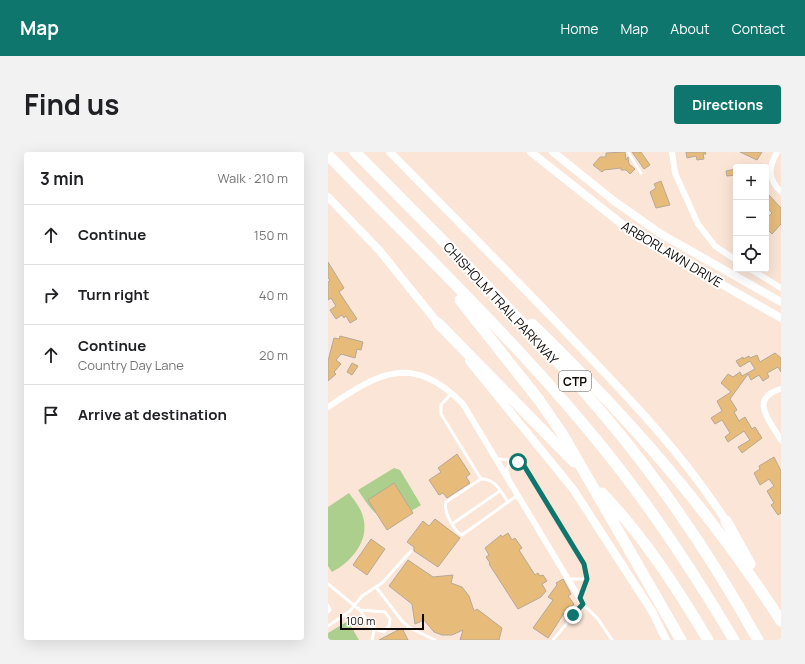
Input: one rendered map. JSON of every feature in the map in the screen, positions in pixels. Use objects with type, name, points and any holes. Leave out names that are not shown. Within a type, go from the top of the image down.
[{"type":"highway","name":"CHISHOLM TRAIL PARKWAY","points":[[356,152],[459,257],[572,377],[630,447],[677,510],[706,553],[758,640]]},
{"type":"highway","name":"CHISHOLM TRAIL PARKWAY","points":[[328,155],[525,358],[605,450],[678,549],[734,640]]},
{"type":"highway","points":[[459,257],[496,289],[560,352],[615,407],[650,446],[718,529],[752,576],[781,621]]},
{"type":"highway","points":[[428,258],[539,400],[572,448],[681,640]]},
{"type":"highway","points":[[438,323],[543,429],[622,513],[680,594],[708,640]]},
{"type":"highway","points":[[726,521],[756,574],[781,628]]},
{"type":"main road","name":"CHISHOLM TRAIL PARKWAY","points":[[390,152],[533,297],[651,421],[694,474],[726,521]]},
{"type":"main road","name":"ARBORLAWN DRIVE","points":[[531,152],[637,236],[781,318]]},
{"type":"main road","name":"ARBORLAWN DRIVE","points":[[552,152],[614,201],[661,234],[781,302]]},
{"type":"main road","points":[[328,197],[379,250],[573,489],[652,611],[666,640]]},
{"type":"street","points":[[672,152],[675,173],[698,224],[714,246],[733,258]]},
{"type":"street","points":[[777,152],[769,171],[771,180],[781,192]]},
{"type":"street","points":[[755,272],[781,288]]},
{"type":"street","points":[[328,407],[359,386],[391,372],[413,373],[432,379],[452,393],[463,404],[581,601]]},
{"type":"street","points":[[781,389],[766,396],[762,404],[764,413],[781,440]]},
{"type":"lane","points":[[628,152],[641,172]]},
{"type":"lane","points":[[452,393],[441,405],[441,414],[481,479]]},
{"type":"lane","points":[[497,459],[510,460],[523,464],[584,564],[587,579],[581,601],[553,640]]},
{"type":"lane","points":[[510,460],[507,470],[510,482]]},
{"type":"lane","points":[[508,502],[488,479],[481,479],[446,502],[445,508],[452,524],[459,534],[462,535],[518,495]]},
{"type":"lane","points":[[452,524],[500,491]]},
{"type":"lane","points":[[328,626],[344,615],[362,596],[376,587],[394,571],[411,551]]},
{"type":"lane","points":[[568,579],[587,579]]},
{"type":"lane","points":[[328,584],[360,610],[371,628],[384,632],[389,626],[390,619],[385,612],[360,610]]},
{"type":"lane","points":[[328,591],[332,587]]},
{"type":"lane","points":[[376,587],[402,621],[410,628],[435,640]]},
{"type":"lane","points":[[581,601],[598,619],[612,640]]},
{"type":"lane","points":[[328,605],[330,610],[328,612]]},
{"type":"lane","points":[[372,640],[374,630]]},
{"type":"green space","points":[[394,468],[400,470],[421,505],[399,517],[391,519],[378,515],[365,501],[358,490]]},
{"type":"green space","points":[[349,493],[362,514],[364,534],[352,557],[332,572],[328,566],[328,507]]},
{"type":"green space","points":[[348,621],[359,640],[328,640],[328,633]]},
{"type":"building","points":[[625,152],[626,160],[628,157],[629,164],[635,169],[630,174],[626,170],[621,170],[621,168],[604,170],[602,172],[593,165],[600,157],[606,157],[606,153]]},
{"type":"building","points":[[632,152],[641,152],[650,165],[644,169]]},
{"type":"building","points":[[686,152],[705,152],[706,154],[703,154],[704,159],[697,160],[696,156],[687,158]]},
{"type":"building","points":[[740,152],[762,152],[757,160]]},
{"type":"building","points":[[733,170],[733,175],[727,176],[726,171]]},
{"type":"building","points":[[661,181],[670,205],[656,208],[650,192],[656,188],[654,184]]},
{"type":"building","points":[[769,195],[781,208],[781,224],[772,234],[769,231],[769,216],[772,213],[769,210]]},
{"type":"building","points":[[328,262],[344,288],[339,292],[357,319],[350,323],[346,316],[344,318],[342,315],[336,319],[330,310],[336,306],[331,298],[328,300],[328,282],[330,280],[328,278]]},
{"type":"building","points":[[340,336],[363,342],[361,350],[357,349],[355,358],[341,354],[336,360],[341,364],[334,372],[336,374],[328,381],[328,361],[334,338],[339,339]]},
{"type":"building","points":[[775,353],[781,358],[781,372],[778,367],[767,373],[769,377],[763,381],[759,375],[751,380],[748,374],[730,399],[737,410],[734,412],[739,421],[745,417],[752,429],[755,427],[762,438],[742,453],[738,447],[750,440],[744,431],[728,442],[725,437],[730,433],[722,420],[715,424],[711,418],[722,411],[717,401],[731,392],[721,383],[728,374],[733,377],[740,372],[742,376],[755,369],[750,361],[740,367],[736,361],[743,357],[743,359],[749,356],[750,358],[757,355],[760,362]]},
{"type":"building","points":[[352,363],[358,366],[352,375],[347,372]]},
{"type":"building","points":[[457,454],[470,474],[466,477],[470,483],[447,498],[443,493],[439,495],[429,480],[441,472],[438,468]]},
{"type":"building","points":[[774,457],[781,471],[781,513],[778,515],[771,505],[774,503],[767,491],[774,486],[769,479],[760,485],[754,473],[760,469],[759,466]]},
{"type":"building","points":[[394,483],[413,513],[387,530],[368,500]]},
{"type":"building","points":[[435,519],[460,538],[438,567],[414,551],[414,547],[407,542],[423,521],[429,526]]},
{"type":"building","points":[[508,533],[512,540],[515,538],[522,548],[519,550],[535,575],[538,573],[540,576],[543,575],[547,581],[542,584],[546,591],[541,597],[518,609],[486,557],[489,555],[485,548],[501,535],[502,537]]},
{"type":"building","points":[[371,539],[385,549],[367,575],[353,565]]},
{"type":"building","points":[[408,560],[433,577],[453,575],[451,583],[462,587],[469,596],[474,611],[477,609],[502,628],[499,640],[460,640],[463,630],[452,635],[442,635],[434,632],[424,620],[415,624],[412,604],[389,586]]},
{"type":"building","points":[[563,579],[571,594],[568,596],[574,604],[571,608],[568,607],[548,638],[533,628],[553,600],[548,597],[557,585],[556,583]]},
{"type":"building","points":[[402,628],[408,640],[379,640]]},
{"type":"route","points":[[518,462],[523,464],[584,564],[587,579],[580,598],[583,604],[573,615]]}]
